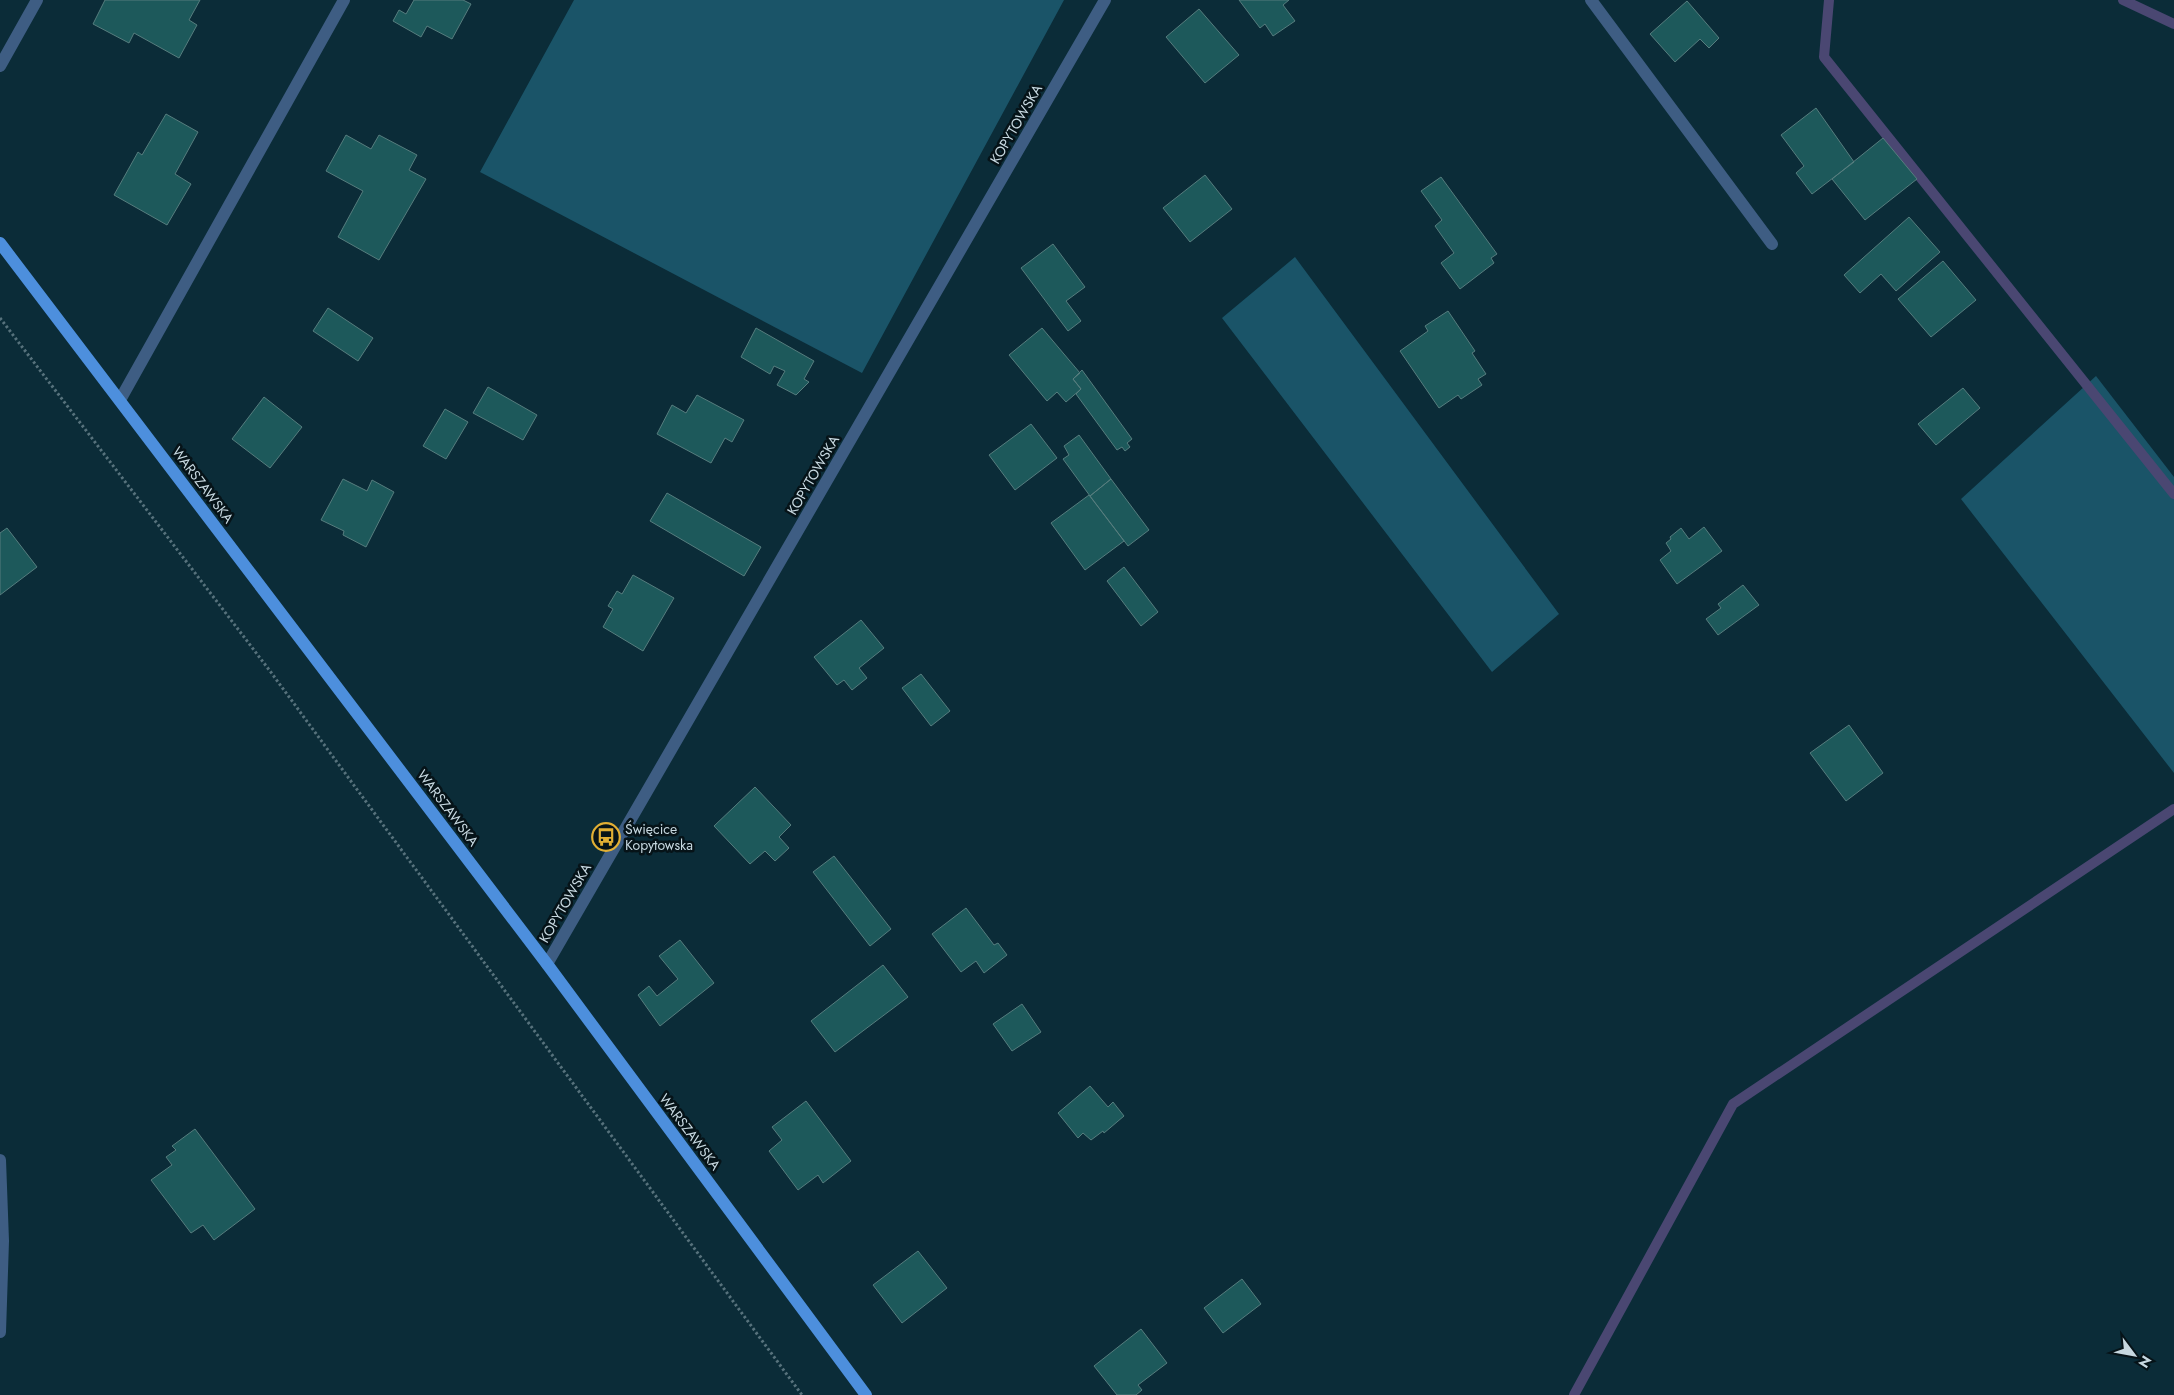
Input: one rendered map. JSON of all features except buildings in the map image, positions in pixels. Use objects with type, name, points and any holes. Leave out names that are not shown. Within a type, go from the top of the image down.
[{"type":"main road","name":"WARSZAWSKA","points":[[0,243],[547,964],[866,1395]]},
{"type":"street","points":[[0,66],[37,0]]},
{"type":"street","points":[[120,400],[344,0]]},
{"type":"street","name":"KOPYTOWSKA","points":[[547,964],[1105,0]]},
{"type":"street","points":[[1591,0],[1772,244]]},
{"type":"street","points":[[0,1160],[3,1242],[0,1332]]},
{"type":"path","points":[[0,318],[270,671],[802,1395]]},
{"type":"shaded area","points":[[574,0],[1064,0],[862,373],[480,172]]},
{"type":"shaded area","points":[[1295,257],[1559,614],[1492,672],[1222,318]]},
{"type":"shaded area","points":[[2096,376],[2174,477],[2174,773],[1961,499]]},
{"type":"waterway","points":[[1829,0],[1824,57],[2174,494]]},
{"type":"waterway","points":[[2123,0],[2174,24]]},
{"type":"waterway","points":[[1574,1395],[1733,1104],[2174,809]]},
{"type":"place","name":"Święcice Kopytowska","points":[[606,837]]}]
